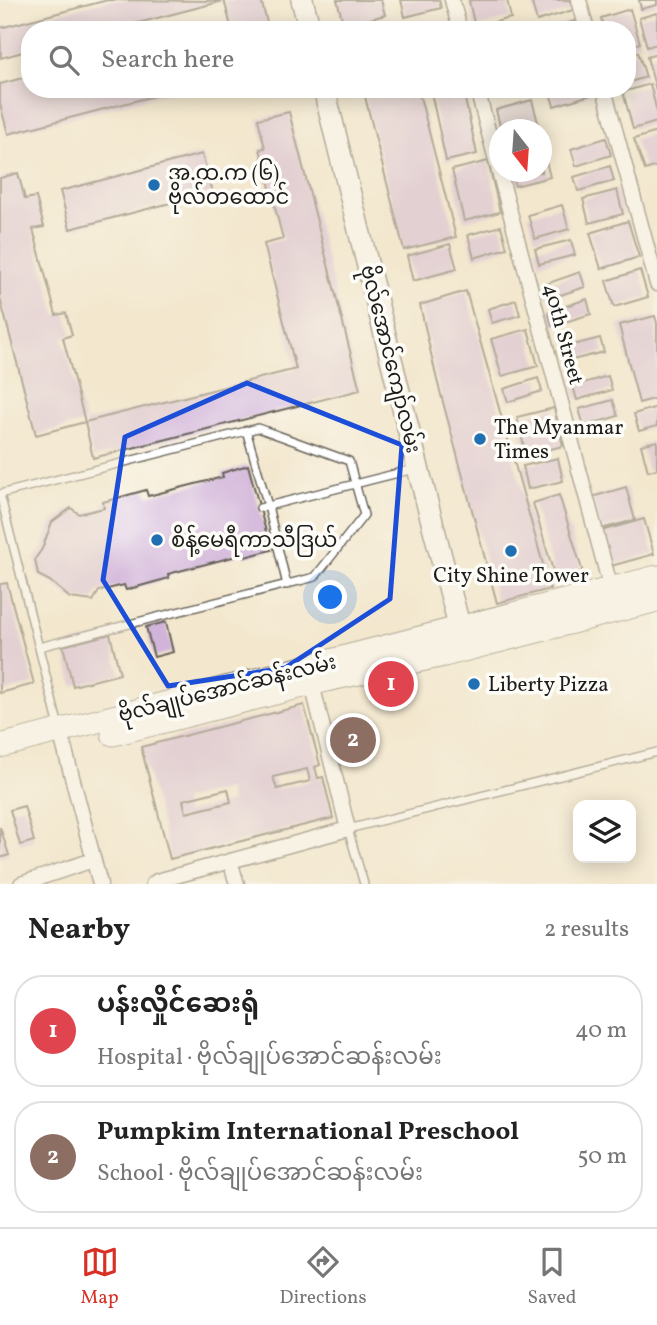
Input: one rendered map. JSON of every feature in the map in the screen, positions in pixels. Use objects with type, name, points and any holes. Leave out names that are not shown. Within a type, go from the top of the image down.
[{"type":"main road","points":[[302,0],[308,21]]},
{"type":"main road","name":"ဗိုလ်အောင်ကျော်လမ်း","points":[[326,98],[418,468],[448,639]]},
{"type":"main road","name":"ဗိုလ်ချုပ်အောင်ဆန်းလမ်း","points":[[0,762],[62,739],[320,676],[611,589],[657,578]]},
{"type":"main road","name":"ဗိုလ်ချုပ်အောင်ဆန်းလမ်း","points":[[448,639],[657,600]]},
{"type":"main road","name":"ဗိုလ်ချုပ်အောင်ဆန်းလမ်း","points":[[0,746],[62,739]]},
{"type":"street","points":[[452,0],[458,21]]},
{"type":"street","points":[[579,0],[585,21]]},
{"type":"street","name":"40th Street","points":[[479,98],[611,589]]},
{"type":"street","points":[[606,98],[657,284]]},
{"type":"street","points":[[153,884],[348,829],[320,676]]},
{"type":"street","points":[[62,739],[100,884]]},
{"type":"street","points":[[21,884],[93,860]]},
{"type":"street","points":[[230,861],[237,884]]},
{"type":"lane","points":[[40,647],[315,577],[364,515],[349,461],[258,428],[0,494],[62,739]]},
{"type":"lane","points":[[246,430],[264,507],[288,585]]},
{"type":"lane","points":[[264,507],[418,468]]},
{"type":"lane","points":[[364,884],[348,829],[657,752]]},
{"type":"highlighted area","points":[[247,383],[402,445],[390,599],[285,668],[168,686],[103,580],[125,437]]},
{"type":"building","points":[[108,0],[223,1],[146,21],[27,21]]},
{"type":"building","points":[[224,0],[261,0],[267,21],[230,21]]},
{"type":"building","points":[[337,0],[381,0],[385,15],[363,21],[343,21]]},
{"type":"building","points":[[401,0],[439,0],[441,8],[405,17]]},
{"type":"building","points":[[507,0],[511,18],[474,21],[469,1]]},
{"type":"building","points":[[531,0],[570,0],[573,10],[537,21]]},
{"type":"building","points":[[639,0],[657,0],[657,5],[641,9]]},
{"type":"building","points":[[630,9],[634,21],[602,21],[601,18]]},
{"type":"building","points":[[657,13],[657,44],[647,47],[639,18]]},
{"type":"building","points":[[21,23],[21,52],[1,58],[0,28]]},
{"type":"building","points":[[638,52],[646,77],[636,80]]},
{"type":"building","points":[[657,54],[657,90],[656,90],[647,57]]},
{"type":"building","points":[[21,78],[21,98],[146,98],[8,134],[0,104],[0,84]]},
{"type":"building","points":[[650,84],[657,122],[633,129],[625,98],[636,98],[636,88]]},
{"type":"building","points":[[365,98],[420,98],[456,237],[404,250]]},
{"type":"building","points":[[432,98],[465,98],[477,154],[446,161]]},
{"type":"building","points":[[552,98],[581,98],[554,106]]},
{"type":"building","points":[[532,100],[537,119],[498,119],[496,110]]},
{"type":"building","points":[[289,112],[360,390],[93,458],[85,422],[296,369],[264,244],[283,239],[260,149],[265,148],[258,119]]},
{"type":"building","points":[[657,132],[657,166],[645,170],[634,139]]},
{"type":"building","points":[[606,138],[611,155],[576,166],[571,149]]},
{"type":"building","points":[[202,154],[213,192],[70,229],[60,191]]},
{"type":"building","points":[[488,161],[489,182],[493,182],[500,212],[464,221],[452,170]]},
{"type":"building","points":[[610,166],[614,181],[578,191],[574,177]]},
{"type":"building","points":[[18,173],[25,199],[36,197],[44,227],[33,229],[56,315],[66,313],[72,335],[63,338],[85,422],[36,435],[0,298],[0,178]]},
{"type":"building","points":[[514,182],[531,182],[515,186]]},
{"type":"building","points":[[617,190],[623,214],[589,223],[583,199]]},
{"type":"building","points":[[562,205],[569,229],[535,239],[528,215]]},
{"type":"building","points":[[628,221],[639,257],[601,269],[590,233]]},
{"type":"building","points":[[501,226],[507,248],[474,258],[468,235]]},
{"type":"building","points":[[571,240],[575,255],[539,264],[535,249]]},
{"type":"building","points":[[450,244],[457,269],[413,281],[407,256]]},
{"type":"building","points":[[640,270],[648,297],[614,307],[606,281]]},
{"type":"building","points":[[580,272],[585,287],[548,299],[543,285]]},
{"type":"building","points":[[466,291],[550,589],[497,603],[437,380],[420,305]]},
{"type":"building","points":[[587,299],[591,314],[552,326],[548,312]]},
{"type":"building","points":[[516,300],[520,315],[492,323],[488,309]]},
{"type":"building","points":[[655,316],[657,398],[639,403],[619,325]]},
{"type":"building","points":[[528,329],[538,366],[502,376],[491,339]]},
{"type":"building","points":[[600,338],[604,352],[572,360],[569,346]]},
{"type":"building","points":[[608,376],[612,390],[577,400],[573,386]]},
{"type":"building","points":[[538,378],[542,391],[508,402],[504,389]]},
{"type":"building","points":[[613,400],[618,416],[584,426],[579,409]]},
{"type":"building","points":[[657,407],[657,426],[639,431],[634,414]]},
{"type":"building","points":[[554,408],[563,446],[526,455],[517,417]]},
{"type":"building","points":[[657,441],[657,469],[648,471],[641,445]]},
{"type":"building","points":[[558,458],[563,481],[528,489],[523,466]]},
{"type":"building","name":"စိန့်မေရီကာသီဒြယ်","points":[[248,465],[271,550],[245,557],[244,554],[168,574],[169,578],[126,590],[124,585],[99,591],[93,601],[70,598],[50,581],[38,575],[35,559],[42,549],[52,522],[71,508],[79,514],[104,508],[103,502],[146,490],[148,496],[223,477],[222,473]]},
{"type":"building","points":[[626,487],[635,520],[601,529],[592,497]]},
{"type":"building","points":[[559,495],[584,576],[557,584],[533,503]]},
{"type":"building","points":[[644,519],[654,554],[611,566],[601,531]]},
{"type":"building","points":[[7,583],[34,684],[0,693],[0,584]]},
{"type":"building","points":[[166,622],[173,652],[154,657],[146,627]]},
{"type":"building","points":[[110,634],[120,674],[73,686],[63,646]]},
{"type":"building","points":[[304,705],[320,765],[315,767],[318,778],[323,777],[333,818],[170,859],[141,747]],"holes":[[[307,769],[310,781],[277,789],[273,777]],[[228,789],[231,802],[186,813],[183,800]]]},
{"type":"building","points":[[374,723],[379,744],[331,755],[327,735]]},
{"type":"building","points":[[24,806],[34,841],[20,845],[10,810]]},
{"type":"building","points":[[0,827],[9,855],[0,858]]},
{"type":"place","name":"အ.ထ.က (၆) ဗိုလ်တထောင်","points":[[154,185]]},
{"type":"place","name":"The Myanmar Times","points":[[480,439]]},
{"type":"place","name":"စိန့်မေရီကာသီဒြယ်","points":[[157,540]]},
{"type":"place","name":"City Shine Tower","points":[[511,551]]},
{"type":"place","name":"ပန်းလှိုင်ဆေးရုံ","points":[[391,684]]},
{"type":"place","name":"Liberty Pizza","points":[[474,684]]},
{"type":"place","name":"Pumpkim International Preschool","points":[[353,740]]}]
